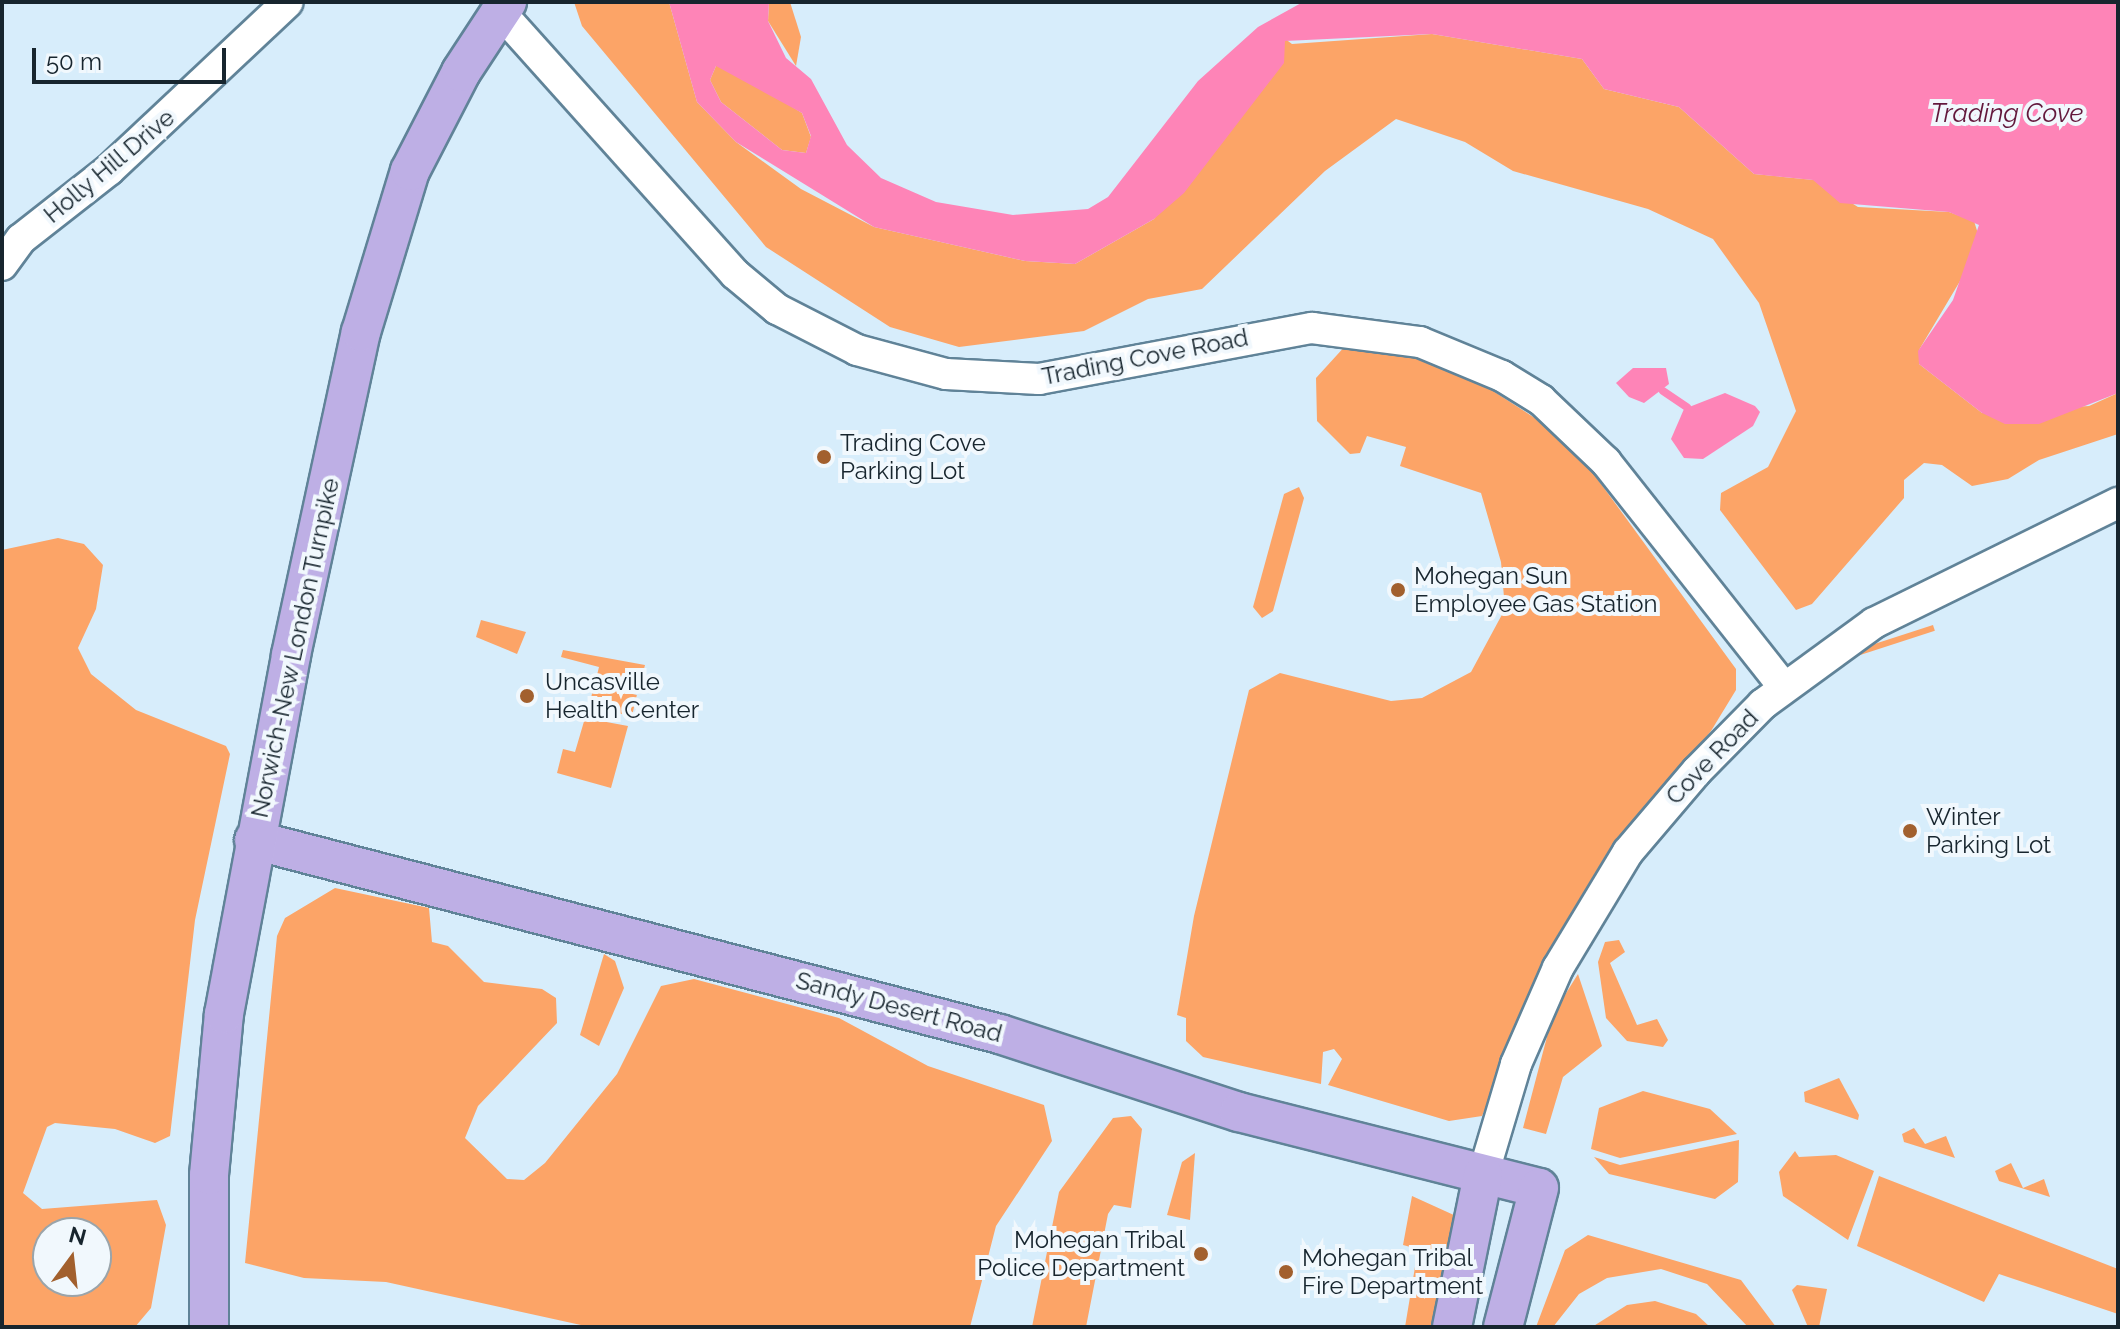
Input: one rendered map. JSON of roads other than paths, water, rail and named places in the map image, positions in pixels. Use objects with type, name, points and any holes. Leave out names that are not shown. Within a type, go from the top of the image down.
[{"type":"main road","name":"Norwich-New London Turnpike","points":[[209,1327],[216,1102],[254,840],[384,248],[434,120],[500,5]]},
{"type":"main road","name":"Sandy Desert Road","points":[[254,840],[1000,1034],[1239,1112],[1539,1188],[1503,1327]]},
{"type":"main road","points":[[1452,1327],[1483,1175]]},
{"type":"street","name":"Holly Hill Drive","points":[[2,265],[21,239],[109,170],[288,2]]},
{"type":"street","name":"Trading Cove Road","points":[[500,5],[735,274],[777,309],[857,350],[946,374],[1039,379],[1312,328],[1420,342],[1502,376],[1541,400],[1606,462],[1784,687]]},
{"type":"street","name":"Cove Road","points":[[1483,1175],[1516,1064],[1589,911],[1656,817],[1784,687],[1899,609],[2118,503]]},
{"type":"water","name":"Trading Cove","points":[[669,2],[769,2],[768,21],[786,58],[811,79],[847,145],[881,178],[936,202],[1013,215],[1088,209],[1108,197],[1198,81],[1258,27],[1303,2],[2118,2],[2118,393],[2039,424],[2005,424],[1982,413],[1919,364],[1918,351],[1953,300],[1979,225],[1949,212],[1840,203],[1813,180],[1754,174],[1679,107],[1604,89],[1582,59],[1432,34],[1285,41],[1284,63],[1184,193],[1154,219],[1075,264],[1025,261],[874,227],[736,142],[697,102]],"holes":[[[716,66],[802,113],[811,136],[806,153],[782,150],[721,102],[710,80]]]},
{"type":"water","points":[[1633,368],[1666,368],[1669,384],[1644,403],[1629,397],[1616,383]]},
{"type":"water","points":[[1725,393],[1755,406],[1760,412],[1753,426],[1703,459],[1684,458],[1671,439],[1684,409]]},
{"type":"waterway","points":[[1663,391],[1687,407]]},
{"type":"place","name":"Trading Cove Parking Lot","points":[[824,457]]},
{"type":"place","name":"Mohegan Sun Employee Gas Station","points":[[1398,590]]},
{"type":"place","name":"Uncasville Health Center","points":[[527,696]]},
{"type":"place","name":"Winter Parking Lot","points":[[1910,831]]},
{"type":"place","name":"Mohegan Tribal Police Department","points":[[1201,1254]]},
{"type":"place","name":"Mohegan Tribal Fire Department","points":[[1286,1272]]}]
